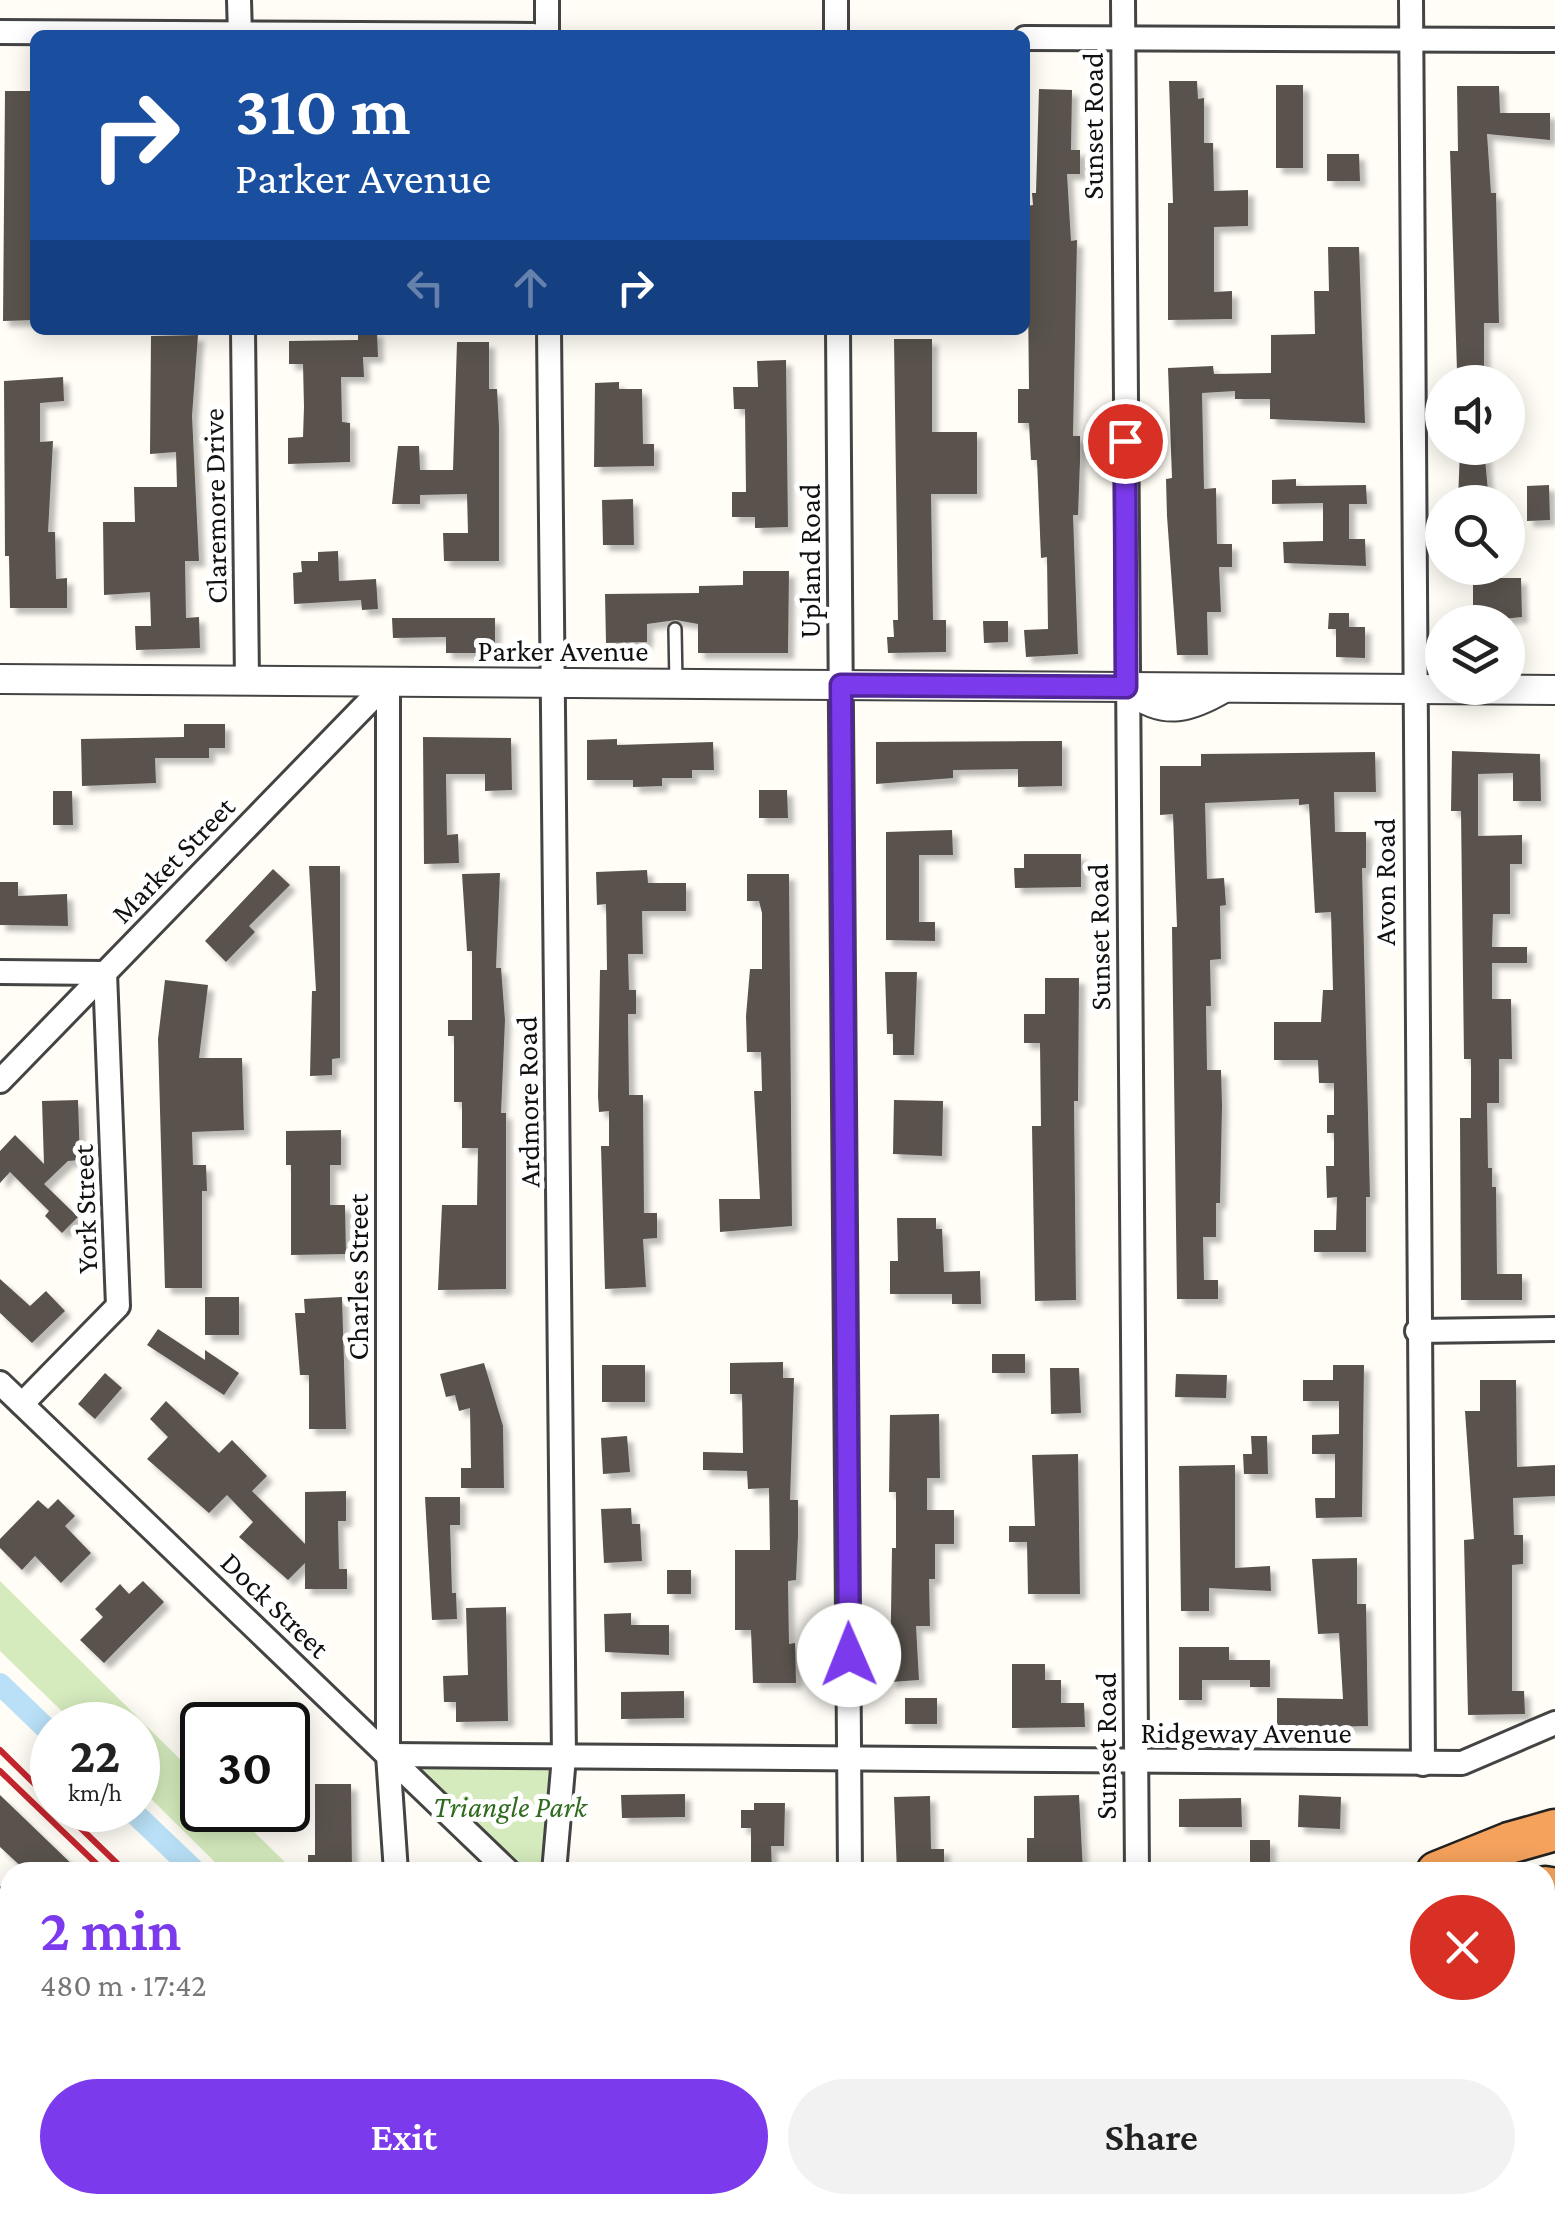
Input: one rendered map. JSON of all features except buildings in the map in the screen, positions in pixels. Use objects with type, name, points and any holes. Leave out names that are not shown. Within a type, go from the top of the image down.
[{"type":"highway","points":[[1461,1862],[1555,1818]]},
{"type":"highway","points":[[1510,1842],[1555,1830]]},
{"type":"street","points":[[239,0],[240,30]]},
{"type":"street","points":[[547,0],[547,30]]},
{"type":"street","points":[[836,0],[836,30]]},
{"type":"street","name":"Sunset Road","points":[[1122,0],[1137,1862]]},
{"type":"street","name":"Avon Road","points":[[1410,0],[1422,1764]]},
{"type":"street","points":[[0,32],[30,32]]},
{"type":"street","points":[[1030,38],[1555,40]]},
{"type":"street","name":"Claremore Drive","points":[[243,335],[246,681]]},
{"type":"street","name":"Ardmore Road","points":[[548,335],[564,1757],[555,1862]]},
{"type":"street","name":"Upland Road","points":[[838,335],[850,1862]]},
{"type":"street","name":"Parker Avenue","points":[[0,679],[1126,687],[1148,704],[1169,708],[1191,707],[1225,688],[1555,690]]},
{"type":"street","name":"Market Street","points":[[0,1081],[388,682]]},
{"type":"street","name":"Charles Street","points":[[388,682],[388,1756],[395,1862]]},
{"type":"street","points":[[0,972],[105,973]]},
{"type":"street","name":"York Street","points":[[22,1404],[118,1306],[105,973]]},
{"type":"street","points":[[1417,1331],[1555,1329]]},
{"type":"street","name":"Dock Street","points":[[0,1382],[499,1862]]},
{"type":"street","name":"Ridgeway Avenue","points":[[388,1756],[1462,1763],[1555,1723]]},
{"type":"lane","points":[[675,629],[676,684]]},
{"type":"green space","points":[[0,1581],[122,1702],[52,1702],[0,1651]]},
{"type":"green space","points":[[160,1739],[180,1759],[180,1828],[160,1808]]},
{"type":"green space","name":"Triangle Park","points":[[388,1755],[564,1757],[555,1862],[499,1862]]},
{"type":"green space","points":[[185,1832],[254,1832],[285,1862],[215,1862]]},
{"type":"waterway","points":[[0,1684],[30,1713]]},
{"type":"waterway","points":[[154,1832],[186,1862]]},
{"type":"railway","points":[[0,1750],[30,1779]]},
{"type":"railway","points":[[0,1771],[95,1862]]},
{"type":"railway","points":[[85,1832],[116,1862]]},
{"type":"route","points":[[849,1655],[841,685],[1126,687],[1125,441]]}]
